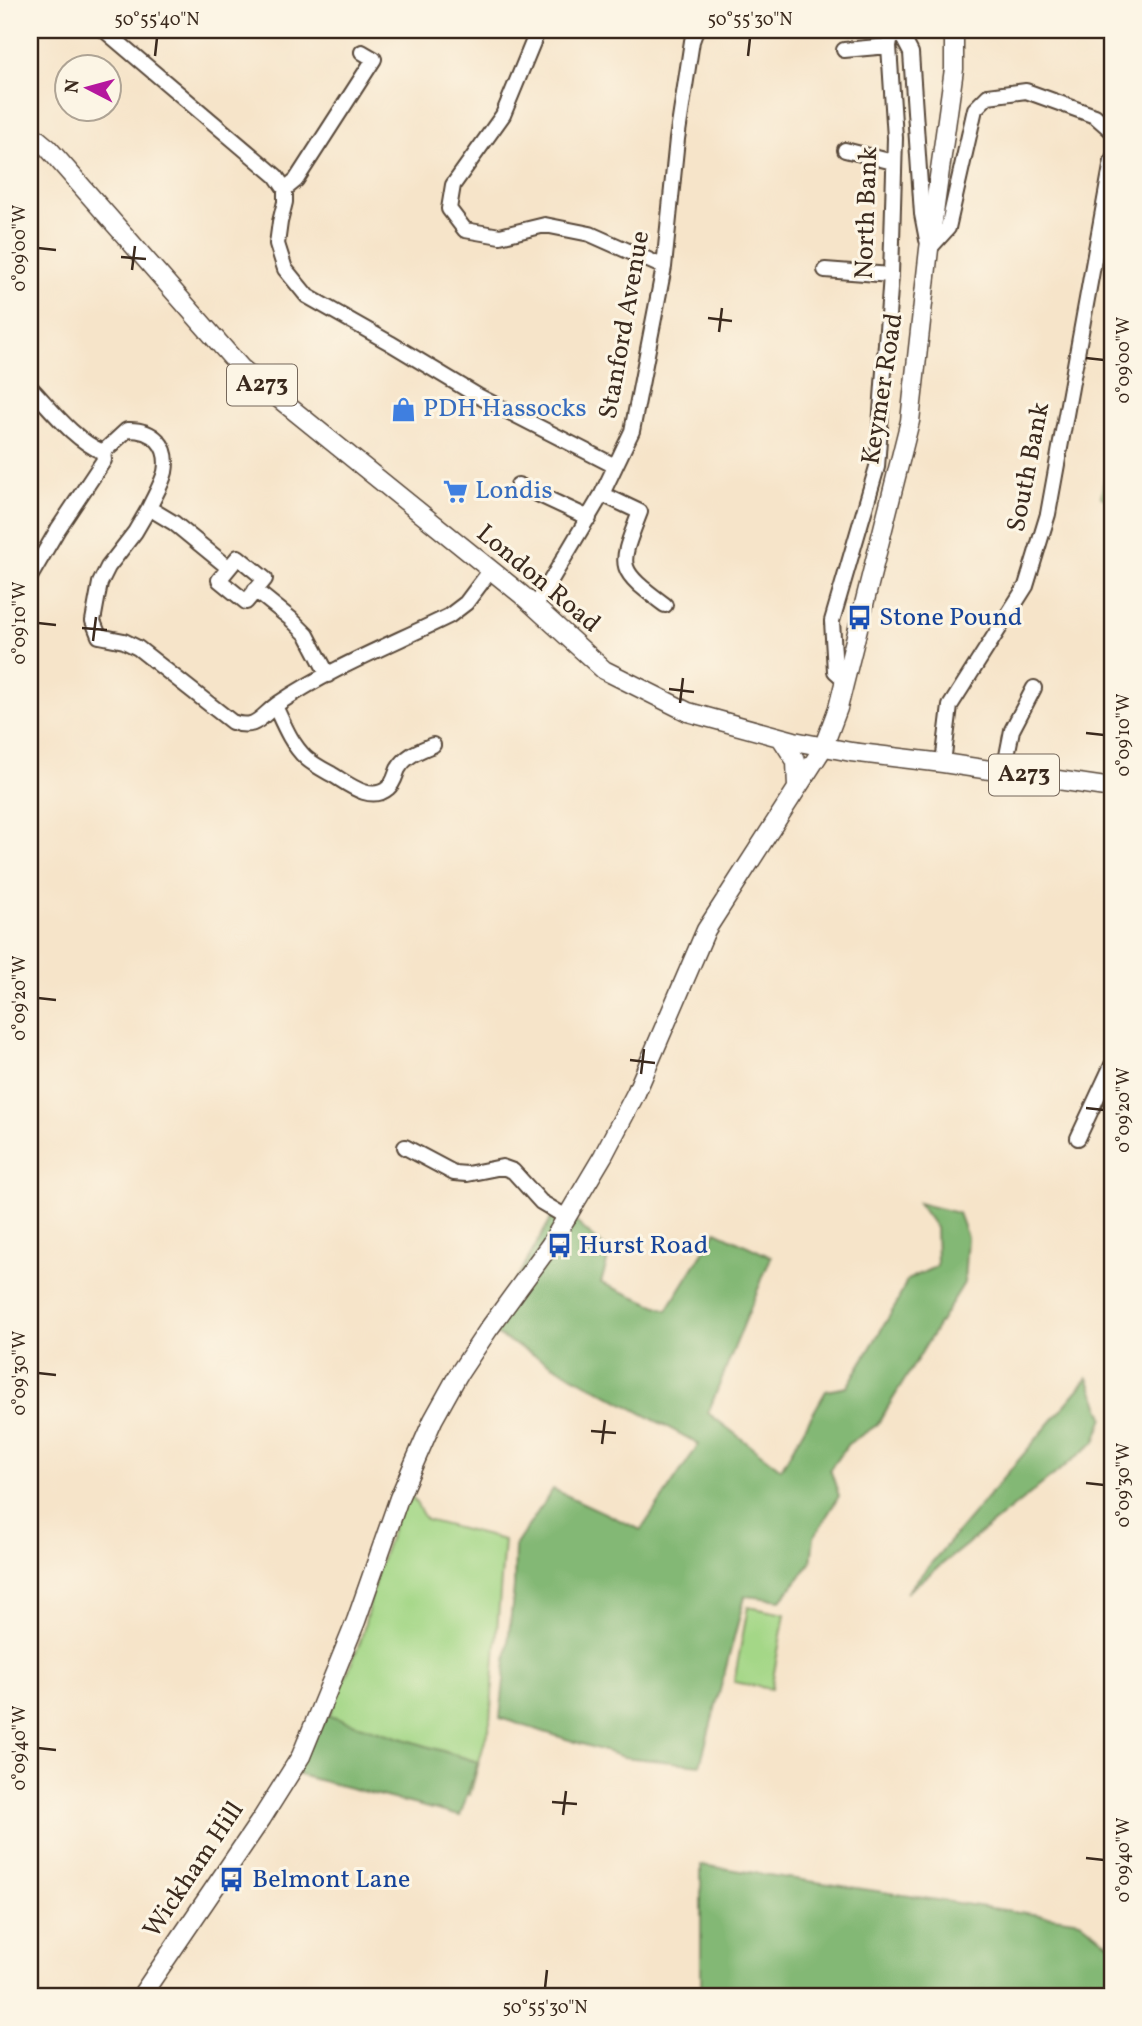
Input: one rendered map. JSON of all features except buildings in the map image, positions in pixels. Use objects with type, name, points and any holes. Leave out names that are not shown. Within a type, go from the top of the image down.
[{"type":"main road","name":"Keymer Road","points":[[823,748],[845,680],[910,421],[929,249],[954,69],[954,30]]},
{"type":"main road","name":"London Road","points":[[30,133],[48,148],[241,368],[535,607],[604,670],[688,712],[823,748]]},
{"type":"main road","points":[[781,738],[796,761],[797,788]]},
{"type":"main road","name":"A273","points":[[823,748],[1112,788]]},
{"type":"main road","points":[[568,1218],[636,1093],[706,930],[823,748]]},
{"type":"main road","name":"Wickham Hill","points":[[141,1996],[291,1773],[320,1713],[399,1498],[433,1420],[458,1375],[488,1330],[568,1218]]},
{"type":"street","points":[[538,30],[503,115],[453,184],[449,209],[464,230],[500,236],[545,225],[590,234],[664,267]]},
{"type":"street","name":"Stanford Avenue","points":[[535,607],[602,494],[632,431],[664,267],[677,139],[696,30]]},
{"type":"street","name":"North Bank","points":[[845,680],[835,671],[831,621],[877,467],[891,275],[895,138],[889,46],[892,30]]},
{"type":"street","points":[[899,30],[911,53],[922,214],[929,249]]},
{"type":"street","points":[[113,33],[276,176],[285,189],[277,244],[285,269],[307,296],[390,342],[478,396],[615,467]]},
{"type":"street","points":[[844,50],[889,46]]},
{"type":"street","points":[[285,189],[296,180],[374,59],[362,52]]},
{"type":"street","points":[[929,249],[948,228],[975,109],[988,96],[1026,91],[1095,116],[1112,131]]},
{"type":"street","points":[[845,150],[893,162]]},
{"type":"street","name":"South Bank","points":[[943,763],[950,706],[1026,586],[1048,514],[1112,161]]},
{"type":"street","points":[[825,270],[891,275]]},
{"type":"street","points":[[31,391],[76,433],[103,452]]},
{"type":"street","points":[[103,452],[127,430],[142,430],[160,444],[166,459],[164,475],[149,508],[100,583],[93,621],[95,631],[99,636],[124,641],[138,648],[232,722],[242,726],[252,725],[275,706],[328,675],[449,616],[466,603],[490,571]]},
{"type":"street","points":[[30,578],[58,529],[104,460],[103,452]]},
{"type":"street","points":[[518,485],[589,517]]},
{"type":"street","points":[[602,494],[640,512],[625,551],[625,566],[632,580],[665,605]]},
{"type":"street","points":[[149,508],[174,523],[229,568],[219,580],[246,602],[255,590],[291,619],[307,635],[328,675]]},
{"type":"street","points":[[1004,771],[1012,730],[1034,688]]},
{"type":"street","points":[[275,706],[290,736],[305,757],[350,788],[363,792],[377,793],[387,790],[410,755],[433,745]]},
{"type":"street","points":[[1078,1138],[1112,1065]]},
{"type":"street","points":[[405,1147],[454,1173],[467,1174],[502,1167],[513,1171],[541,1202],[568,1218]]},
{"type":"green space","points":[[1112,441],[1112,502],[1101,497]]},
{"type":"green space","points":[[918,1203],[958,1213],[967,1237],[964,1283],[877,1425],[848,1444],[830,1469],[839,1496],[814,1537],[811,1563],[781,1600],[745,1596],[700,1765],[623,1757],[500,1718],[514,1587],[515,1546],[553,1489],[641,1530],[699,1444],[488,1330],[558,1206],[610,1252],[601,1283],[667,1310],[716,1231],[771,1257],[708,1413],[781,1469],[826,1391],[847,1387],[896,1305],[907,1280],[937,1266],[936,1228]]},
{"type":"green space","points":[[1088,1378],[1104,1417],[1095,1442],[906,1593]]},
{"type":"green space","points":[[407,1488],[426,1520],[504,1540],[490,1722],[470,1795],[317,1745],[361,1640],[377,1572]]},
{"type":"green space","points":[[748,1607],[785,1614],[771,1689],[734,1682]]},
{"type":"green space","points":[[320,1713],[478,1762],[460,1816],[291,1773]]},
{"type":"green space","points":[[701,1865],[1080,1921],[1112,1946],[1112,1996],[710,1996],[701,1990]]},
{"type":"place","name":"PDH Hassocks","points":[[403,409]]},
{"type":"place","name":"Londis","points":[[455,491]]},
{"type":"place","name":"Stone Pound","points":[[859,618]]},
{"type":"place","name":"Hurst Road","points":[[559,1246]]},
{"type":"place","name":"Belmont Lane","points":[[232,1880]]}]
